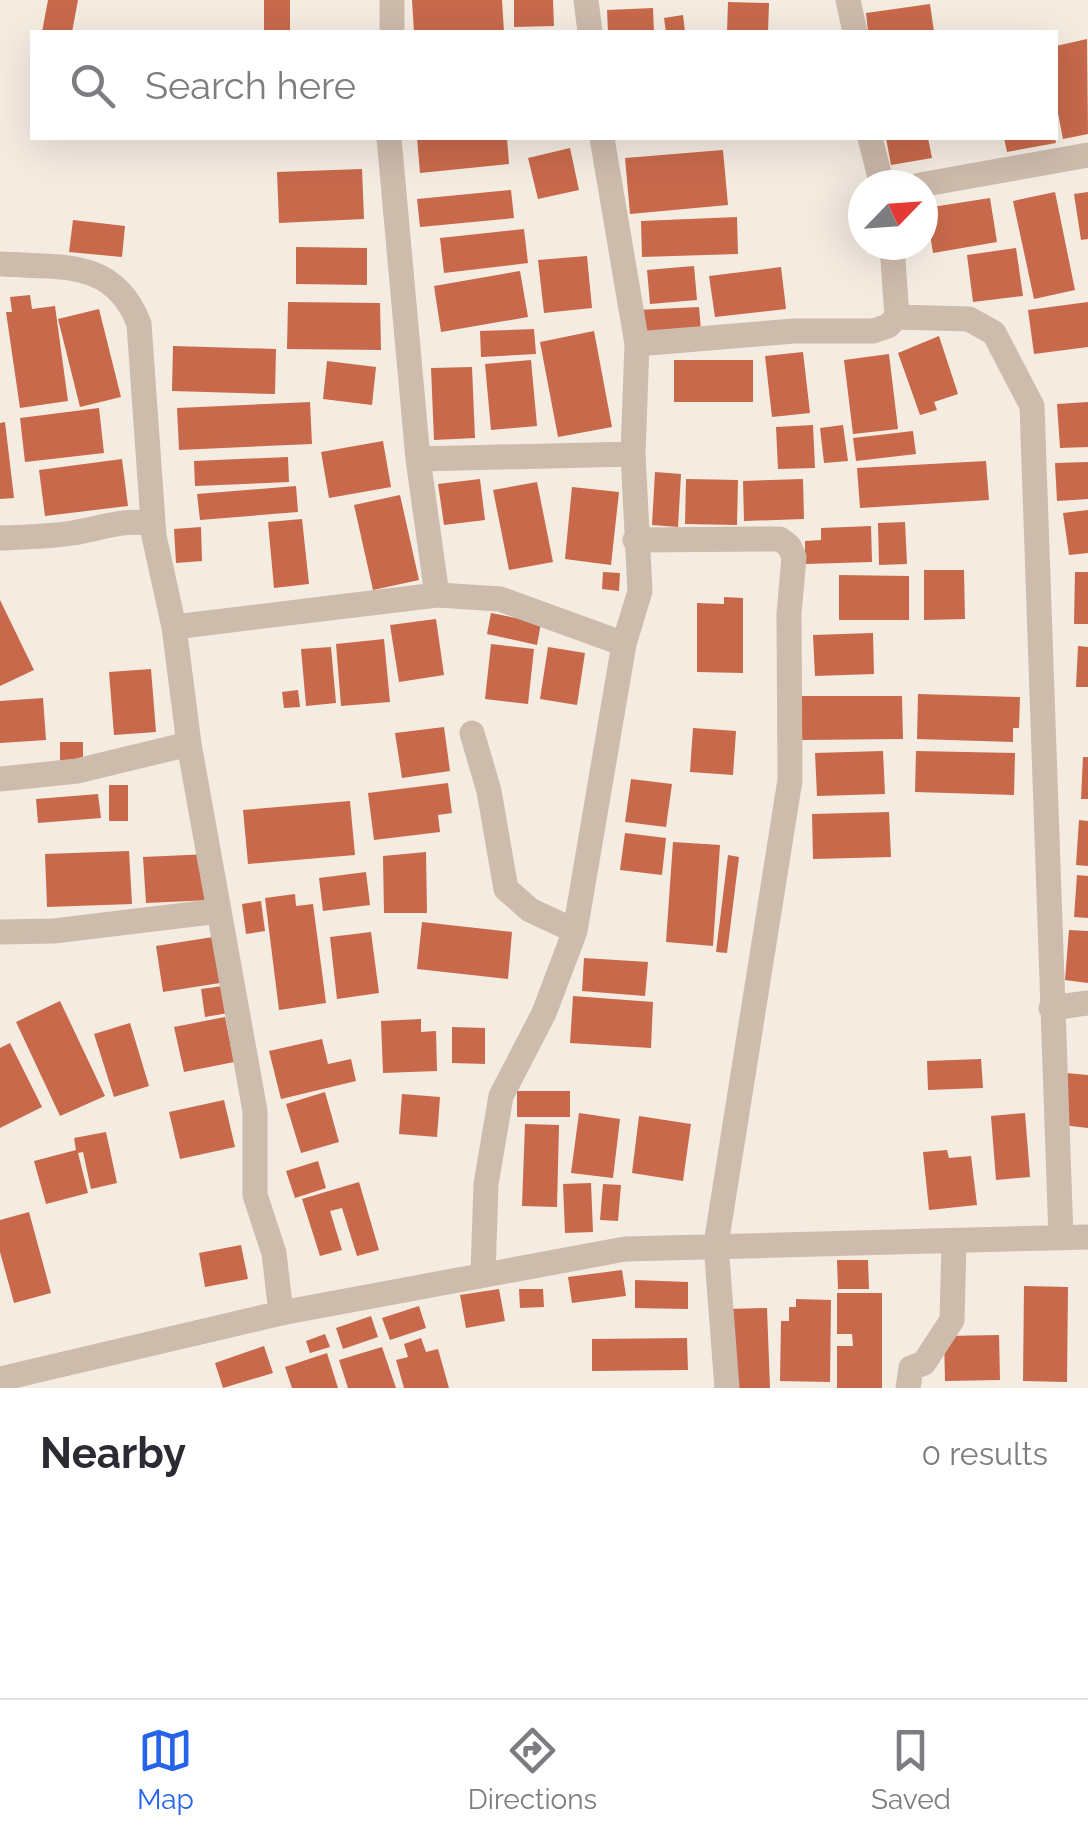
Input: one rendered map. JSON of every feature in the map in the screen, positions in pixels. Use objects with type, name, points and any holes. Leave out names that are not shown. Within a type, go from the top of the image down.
[{"type":"street","points":[[392,0],[392,30]]},
{"type":"street","points":[[586,0],[590,30]]},
{"type":"street","points":[[848,0],[855,30]]},
{"type":"street","points":[[389,140],[418,458],[437,595]]},
{"type":"street","points":[[483,1274],[486,1184],[501,1096],[544,1013],[575,930],[624,644],[640,592],[633,454],[636,344],[602,140]]},
{"type":"street","points":[[871,140],[878,170]]},
{"type":"street","points":[[938,182],[1088,154]]},
{"type":"street","points":[[893,260],[898,317]]},
{"type":"street","points":[[0,264],[89,270],[112,283],[130,302],[139,324],[154,536]]},
{"type":"street","points":[[636,344],[794,332],[873,331],[898,317],[969,319],[994,333],[1032,406],[1061,1238]]},
{"type":"street","points":[[418,458],[633,454]]},
{"type":"street","points":[[0,538],[52,536],[120,521],[151,524],[174,627],[190,744],[255,1112],[255,1195],[274,1254],[282,1314]]},
{"type":"street","points":[[636,540],[780,539],[794,557],[789,614],[790,780],[716,1244],[727,1388]]},
{"type":"street","points":[[174,627],[437,595],[500,599],[624,644]]},
{"type":"street","points":[[472,734],[489,791],[506,889],[530,910],[575,930]]},
{"type":"street","points":[[0,779],[76,771],[190,744]]},
{"type":"street","points":[[0,932],[54,931],[219,911]]},
{"type":"street","points":[[1052,1008],[1088,1003]]},
{"type":"street","points":[[0,1379],[282,1314],[626,1249],[1088,1237]]},
{"type":"street","points":[[908,1388],[911,1368],[924,1363],[952,1320],[954,1242]]},
{"type":"building","points":[[48,0],[78,0],[72,30],[42,30]]},
{"type":"building","points":[[264,0],[290,0],[290,30],[264,30]]},
{"type":"building","points":[[412,0],[502,0],[504,30],[414,30]]},
{"type":"building","points":[[514,0],[553,0],[554,26],[514,27]]},
{"type":"building","points":[[728,2],[769,3],[768,30],[727,30]]},
{"type":"building","points":[[930,4],[934,30],[868,30],[866,13]]},
{"type":"building","points":[[653,8],[654,30],[608,30],[607,10]]},
{"type":"building","points":[[683,15],[685,30],[666,30],[664,18]]},
{"type":"building","points":[[1087,39],[1088,134],[1063,139],[1058,113],[1058,46]]},
{"type":"building","points":[[417,140],[507,140],[509,164],[420,173]]},
{"type":"building","points":[[886,140],[928,140],[932,158],[891,165]]},
{"type":"building","points":[[1004,140],[1055,140],[1056,143],[1007,152]]},
{"type":"building","points":[[570,148],[579,190],[538,199],[528,158]]},
{"type":"building","points":[[723,150],[728,205],[630,214],[625,158]]},
{"type":"building","points":[[362,169],[364,219],[279,223],[277,172]]},
{"type":"building","points":[[511,190],[514,218],[420,227],[417,199]]},
{"type":"building","points":[[1055,192],[1075,290],[1034,299],[1013,201]]},
{"type":"building","points":[[1088,192],[1088,239],[1081,240],[1074,194]]},
{"type":"building","points":[[990,198],[997,242],[938,252],[938,206]]},
{"type":"building","points":[[737,217],[738,254],[642,257],[641,221]]},
{"type":"building","points":[[73,220],[125,226],[122,257],[69,252]]},
{"type":"building","points":[[524,229],[528,263],[444,273],[440,238]]},
{"type":"building","points":[[296,247],[367,248],[367,285],[296,284]]},
{"type":"building","points":[[1016,248],[1023,296],[973,302],[967,255]]},
{"type":"building","points":[[587,256],[592,308],[544,313],[538,260]]},
{"type":"building","points":[[694,266],[697,300],[650,304],[647,270]]},
{"type":"building","points":[[781,267],[786,309],[715,317],[709,276]]},
{"type":"building","points":[[520,271],[528,317],[441,332],[434,286]]},
{"type":"building","points":[[30,295],[32,309],[55,306],[68,401],[20,408],[6,312],[12,312],[10,297]]},
{"type":"building","points":[[288,302],[380,303],[381,350],[287,349]]},
{"type":"building","points":[[1088,302],[1088,347],[1034,354],[1028,310]]},
{"type":"building","points":[[699,307],[701,331],[638,334],[637,310]]},
{"type":"building","points":[[99,309],[121,397],[80,407],[58,319]]},
{"type":"building","points":[[534,329],[536,354],[481,357],[480,331]]},
{"type":"building","points":[[594,331],[612,427],[558,437],[540,342]]},
{"type":"building","points":[[939,336],[958,394],[934,402],[937,410],[920,415],[898,353]]},
{"type":"building","points":[[173,346],[276,349],[275,394],[172,391]]},
{"type":"building","points":[[803,352],[810,413],[772,417],[765,356]]},
{"type":"building","points":[[889,354],[898,429],[853,434],[844,360]]},
{"type":"building","points":[[531,360],[537,426],[491,430],[485,364]]},
{"type":"building","points":[[674,360],[753,360],[753,402],[674,402]]},
{"type":"building","points":[[327,361],[376,367],[372,405],[323,399]]},
{"type":"building","points":[[472,367],[475,438],[434,440],[431,368]]},
{"type":"building","points":[[310,402],[312,444],[179,450],[177,408]]},
{"type":"building","points":[[1088,402],[1088,447],[1060,448],[1057,404]]},
{"type":"building","points":[[99,408],[104,453],[25,462],[20,418]]},
{"type":"building","points":[[5,422],[14,498],[0,499],[0,423]]},
{"type":"building","points":[[813,425],[815,468],[778,469],[776,427]]},
{"type":"building","points":[[843,425],[848,461],[824,463],[820,428]]},
{"type":"building","points":[[913,431],[916,454],[856,461],[853,438]]},
{"type":"building","points":[[383,441],[391,487],[329,498],[321,452]]},
{"type":"building","points":[[288,457],[289,482],[195,486],[194,461]]},
{"type":"building","points":[[122,459],[128,506],[45,516],[39,470]]},
{"type":"building","points":[[986,461],[989,500],[860,508],[857,468]]},
{"type":"building","points":[[1088,462],[1088,499],[1057,501],[1055,463]]},
{"type":"building","points":[[655,472],[681,474],[678,527],[652,525]]},
{"type":"building","points":[[480,479],[485,520],[444,525],[438,484]]},
{"type":"building","points":[[686,479],[738,480],[737,525],[685,524]]},
{"type":"building","points":[[803,479],[804,519],[744,521],[743,481]]},
{"type":"building","points":[[537,482],[553,562],[509,570],[493,490]]},
{"type":"building","points":[[296,486],[298,512],[200,520],[197,494]]},
{"type":"building","points":[[572,487],[619,492],[611,565],[565,559]]},
{"type":"building","points":[[400,495],[419,580],[373,590],[354,505]]},
{"type":"building","points":[[1088,510],[1088,553],[1069,555],[1063,513]]},
{"type":"building","points":[[302,519],[309,584],[274,588],[268,522]]},
{"type":"building","points":[[905,522],[907,564],[879,565],[878,523]]},
{"type":"building","points":[[871,526],[872,562],[805,564],[805,541],[821,540],[821,528]]},
{"type":"building","points":[[201,527],[202,561],[176,563],[174,529]]},
{"type":"building","points":[[924,570],[964,570],[965,619],[924,620]]},
{"type":"building","points":[[603,572],[620,573],[619,591],[602,589]]},
{"type":"building","points":[[1075,572],[1088,572],[1088,624],[1074,624]]},
{"type":"building","points":[[839,575],[909,576],[909,620],[839,620]]},
{"type":"building","points":[[724,597],[743,598],[743,673],[697,672],[697,603],[724,604]]},
{"type":"building","points":[[0,600],[34,670],[0,686]]},
{"type":"building","points":[[491,613],[541,623],[537,645],[487,634]]},
{"type":"building","points":[[436,619],[444,675],[399,682],[390,625]]},
{"type":"building","points":[[873,633],[874,674],[815,676],[813,635]]},
{"type":"building","points":[[384,639],[390,702],[341,706],[336,644]]},
{"type":"building","points":[[491,644],[534,649],[528,704],[485,699]]},
{"type":"building","points":[[1078,646],[1088,647],[1088,687],[1076,687]]},
{"type":"building","points":[[331,647],[336,703],[306,706],[301,649]]},
{"type":"building","points":[[548,647],[585,653],[577,705],[540,699]]},
{"type":"building","points":[[151,669],[156,732],[114,735],[109,672]]},
{"type":"building","points":[[298,690],[300,707],[284,708],[282,692]]},
{"type":"building","points":[[918,694],[1020,697],[1019,728],[1013,728],[1013,742],[917,739]]},
{"type":"building","points":[[801,696],[902,696],[903,739],[801,740]]},
{"type":"building","points":[[43,698],[46,740],[0,743],[0,701]]},
{"type":"building","points":[[444,727],[450,771],[402,778],[395,733]]},
{"type":"building","points":[[693,728],[736,731],[733,775],[690,772]]},
{"type":"building","points":[[60,742],[83,742],[83,761],[60,761]]},
{"type":"building","points":[[883,751],[885,794],[817,796],[815,753]]},
{"type":"building","points":[[916,751],[1015,753],[1014,795],[915,792]]},
{"type":"building","points":[[1083,757],[1088,757],[1088,799],[1081,799]]},
{"type":"building","points":[[631,779],[672,784],[666,827],[625,822]]},
{"type":"building","points":[[448,783],[452,813],[438,815],[440,832],[374,840],[368,793]]},
{"type":"building","points":[[109,785],[128,785],[128,821],[109,821]]},
{"type":"building","points":[[98,794],[101,818],[38,823],[36,799]]},
{"type":"building","points":[[350,801],[355,855],[248,864],[243,810]]},
{"type":"building","points":[[889,812],[891,857],[813,859],[812,814]]},
{"type":"building","points":[[1079,820],[1088,821],[1088,866],[1076,865]]},
{"type":"building","points":[[625,833],[666,838],[662,875],[620,870]]},
{"type":"building","points":[[673,842],[720,845],[713,946],[666,942]]},
{"type":"building","points":[[129,851],[132,904],[47,907],[45,854]]},
{"type":"building","points":[[426,852],[427,913],[384,913],[383,856]]},
{"type":"building","points":[[209,854],[211,900],[146,903],[143,857]]},
{"type":"building","points":[[728,855],[739,857],[727,953],[716,952]]},
{"type":"building","points":[[366,872],[370,905],[323,911],[319,878]]},
{"type":"building","points":[[1077,875],[1088,876],[1088,918],[1074,917]]},
{"type":"building","points":[[295,894],[296,906],[313,904],[326,1003],[279,1010],[265,898]]},
{"type":"building","points":[[261,901],[265,931],[246,934],[242,904]]},
{"type":"building","points":[[422,922],[512,932],[508,979],[417,969]]},
{"type":"building","points":[[1069,930],[1088,931],[1088,983],[1065,980]]},
{"type":"building","points":[[371,932],[379,993],[337,999],[330,937]]},
{"type":"building","points":[[213,937],[220,983],[163,992],[156,946]]},
{"type":"building","points":[[584,958],[648,962],[645,996],[582,991]]},
{"type":"building","points":[[230,985],[234,1012],[205,1017],[201,989]]},
{"type":"building","points":[[573,996],[653,1002],[651,1048],[570,1043]]},
{"type":"building","points":[[60,1001],[105,1096],[60,1116],[16,1022]]},
{"type":"building","points":[[225,1017],[234,1062],[184,1072],[174,1027]]},
{"type":"building","points":[[421,1019],[421,1032],[436,1031],[437,1071],[383,1073],[381,1021]]},
{"type":"building","points":[[130,1023],[149,1086],[114,1097],[94,1034]]},
{"type":"building","points":[[452,1027],[485,1028],[485,1064],[452,1063]]},
{"type":"building","points":[[322,1039],[328,1064],[351,1059],[356,1081],[281,1099],[269,1051]]},
{"type":"building","points":[[10,1043],[42,1107],[0,1128],[0,1048]]},
{"type":"building","points":[[981,1059],[983,1088],[928,1090],[927,1061]]},
{"type":"building","points":[[1066,1073],[1088,1075],[1088,1128],[1062,1125]]},
{"type":"building","points":[[517,1091],[570,1091],[570,1117],[517,1117]]},
{"type":"building","points":[[325,1092],[339,1142],[301,1153],[286,1104]]},
{"type":"building","points":[[402,1094],[440,1097],[437,1137],[399,1134]]},
{"type":"building","points":[[224,1100],[235,1147],[180,1159],[169,1112]]},
{"type":"building","points":[[579,1113],[620,1119],[613,1178],[571,1173]]},
{"type":"building","points":[[1025,1113],[1030,1177],[996,1180],[991,1116]]},
{"type":"building","points":[[639,1116],[691,1124],[683,1181],[632,1173]]},
{"type":"building","points":[[525,1124],[559,1125],[557,1207],[522,1206]]},
{"type":"building","points":[[106,1132],[117,1183],[91,1189],[83,1152],[78,1153],[88,1193],[46,1204],[34,1161],[76,1150],[74,1138]]},
{"type":"building","points":[[947,1150],[949,1158],[971,1156],[977,1205],[929,1210],[923,1152]]},
{"type":"building","points":[[318,1161],[326,1188],[295,1198],[286,1171]]},
{"type":"building","points":[[359,1182],[379,1250],[357,1256],[342,1208],[330,1211],[342,1250],[320,1256],[302,1199]]},
{"type":"building","points":[[591,1183],[593,1232],[565,1233],[563,1184]]},
{"type":"building","points":[[603,1184],[621,1185],[618,1221],[600,1220]]},
{"type":"building","points":[[29,1212],[51,1293],[14,1303],[0,1252],[0,1220]]},
{"type":"building","points":[[241,1245],[248,1279],[205,1287],[199,1253]]},
{"type":"building","points":[[837,1260],[868,1260],[869,1289],[838,1289]]},
{"type":"building","points":[[622,1270],[626,1296],[572,1303],[568,1277]]},
{"type":"building","points":[[635,1280],[688,1282],[688,1309],[635,1308]]},
{"type":"building","points":[[1024,1286],[1068,1287],[1067,1382],[1023,1381]]},
{"type":"building","points":[[499,1289],[505,1321],[466,1328],[460,1295]]},
{"type":"building","points":[[519,1289],[543,1289],[544,1307],[520,1308]]},
{"type":"building","points":[[837,1293],[882,1293],[882,1388],[837,1388],[837,1346],[853,1346],[852,1334],[837,1334]]},
{"type":"building","points":[[796,1299],[831,1300],[830,1382],[780,1381],[781,1321],[789,1321],[789,1307],[796,1307]]},
{"type":"building","points":[[419,1306],[426,1328],[390,1340],[382,1318]]},
{"type":"building","points":[[767,1308],[770,1388],[730,1388],[727,1309]]},
{"type":"building","points":[[371,1316],[378,1337],[343,1349],[336,1328]]},
{"type":"building","points":[[325,1334],[330,1347],[310,1353],[306,1341]]},
{"type":"building","points":[[999,1335],[1000,1380],[945,1381],[944,1336]]},
{"type":"building","points":[[421,1338],[426,1352],[438,1349],[449,1388],[404,1388],[396,1360],[408,1357],[404,1344]]},
{"type":"building","points":[[687,1338],[688,1370],[592,1371],[592,1339]]},
{"type":"building","points":[[264,1346],[273,1373],[223,1388],[215,1363]]},
{"type":"building","points":[[382,1347],[396,1388],[348,1388],[339,1360]]},
{"type":"building","points":[[327,1353],[338,1388],[292,1388],[285,1367]]}]
